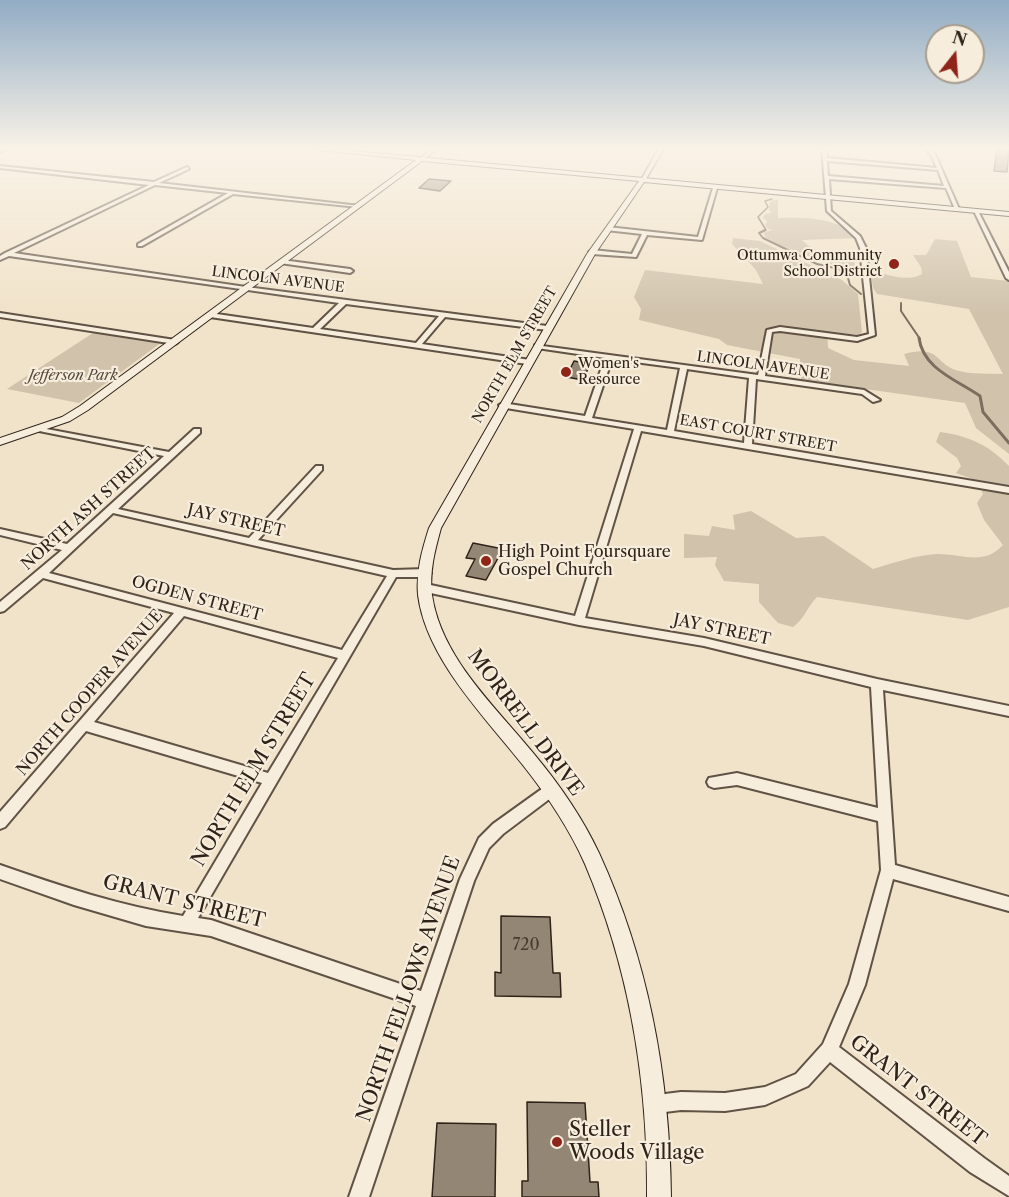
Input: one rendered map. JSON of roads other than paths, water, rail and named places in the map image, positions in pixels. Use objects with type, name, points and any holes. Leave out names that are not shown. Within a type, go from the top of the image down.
[{"type":"main road","points":[[0,442],[39,429],[84,408],[361,204]]},
{"type":"main road","name":"NORTH ELM STREET","points":[[426,581],[427,545],[435,528],[547,328],[592,252],[626,204]]},
{"type":"main road","points":[[896,204],[1009,214]]},
{"type":"main road","name":"MORRELL DRIVE","points":[[426,581],[432,628],[451,662],[551,790],[592,859],[621,933],[641,998],[657,1104],[660,1149],[659,1197]]},
{"type":"street","points":[[0,258],[113,204]]},
{"type":"street","points":[[140,245],[212,204]]},
{"type":"street","points":[[339,204],[358,206]]},
{"type":"street","points":[[608,229],[699,239],[710,204]]},
{"type":"street","points":[[748,446],[757,377],[767,333],[780,329],[864,338],[872,335],[863,248],[858,237],[829,211],[828,204]]},
{"type":"street","points":[[954,204],[957,209]]},
{"type":"street","points":[[976,211],[1009,278]]},
{"type":"street","points":[[592,252],[634,256],[645,233]]},
{"type":"street","name":"LINCOLN AVENUE","points":[[0,250],[246,289],[547,328]]},
{"type":"street","points":[[282,262],[350,271]]},
{"type":"street","points":[[314,331],[345,301]]},
{"type":"street","points":[[417,346],[444,314]]},
{"type":"street","points":[[0,315],[175,342]]},
{"type":"street","points":[[210,315],[527,362]]},
{"type":"street","name":"LINCOLN AVENUE","points":[[537,346],[864,392],[876,400]]},
{"type":"street","points":[[588,419],[609,356]]},
{"type":"street","points":[[670,433],[684,367]]},
{"type":"street","name":"EAST COURT STREET","points":[[503,405],[1009,490]]},
{"type":"street","points":[[579,621],[638,428]]},
{"type":"street","points":[[39,429],[170,455]]},
{"type":"street","name":"NORTH ASH STREET","points":[[0,608],[41,574],[197,431]]},
{"type":"street","points":[[251,542],[319,468]]},
{"type":"street","name":"JAY STREET","points":[[111,510],[426,581],[579,621],[704,642],[877,684],[1009,711]]},
{"type":"street","points":[[0,532],[69,548]]},
{"type":"street","name":"OGDEN STREET","points":[[41,574],[345,655]]},
{"type":"street","name":"NORTH ELM STREET","points":[[186,925],[393,574]]},
{"type":"street","name":"NORTH COOPER AVENUE","points":[[0,822],[181,612]]},
{"type":"street","points":[[657,1104],[725,1102],[765,1096],[802,1080],[829,1050],[857,985],[888,870],[877,684]]},
{"type":"street","points":[[85,725],[271,780]]},
{"type":"street","points":[[714,782],[737,779],[885,816]]},
{"type":"street","name":"NORTH FELLOWS AVENUE","points":[[359,1197],[467,879],[484,843],[498,829],[551,790]]},
{"type":"street","points":[[888,870],[1009,904]]},
{"type":"street","name":"GRANT STREET","points":[[0,872],[84,901],[146,918],[211,928],[426,1001]]},
{"type":"street","name":"GRANT STREET","points":[[829,1050],[977,1165],[1009,1187]]},
{"type":"waterway","points":[[762,232],[766,230],[758,217],[768,207],[766,204]]},
{"type":"waterway","points":[[765,230],[759,233],[763,238],[817,264],[839,269],[848,278],[850,285],[861,294]]},
{"type":"waterway","points":[[901,303],[901,311],[920,339]]},
{"type":"waterway","points":[[919,338],[922,349],[934,366],[980,396],[983,412],[1009,443]]},
{"type":"place","name":"Ottumwa Community School District","points":[[894,264]]},
{"type":"place","name":"Women's Resource","points":[[566,372]]},
{"type":"place","name":"High Point Foursquare Gospel Church","points":[[486,561]]},
{"type":"place","name":"Steller Woods Village","points":[[557,1142]]},
{"type":"park label","name":"Jefferson Park","points":[[73,376]]}]
